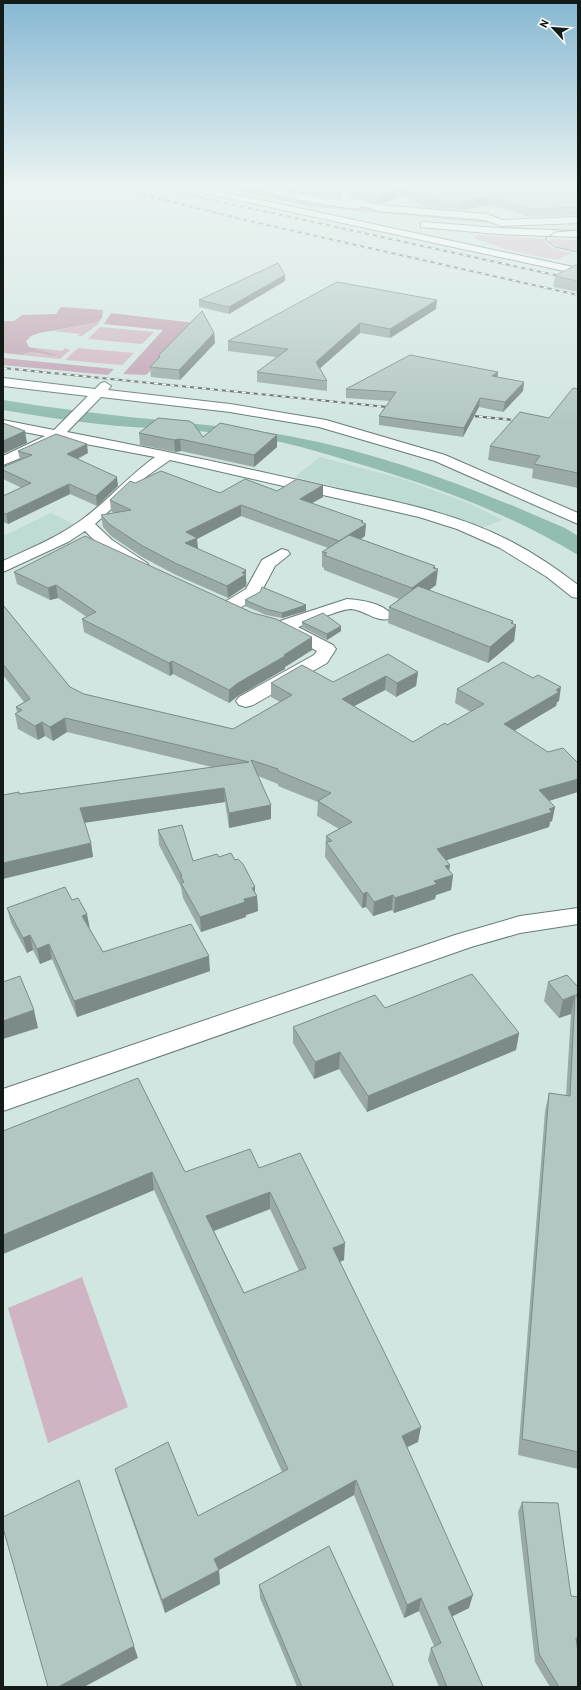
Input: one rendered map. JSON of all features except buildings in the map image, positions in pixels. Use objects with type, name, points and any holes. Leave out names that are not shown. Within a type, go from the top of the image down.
[{"type":"street","points":[[559,267],[578,271]]},
{"type":"street","points":[[4,461],[38,446],[56,435],[112,380]]},
{"type":"street","points":[[3,382],[98,394],[171,401],[276,415],[361,433],[440,458],[578,518]]},
{"type":"street","points":[[3,424],[203,462],[424,514],[462,526],[506,545],[553,574],[578,593]]},
{"type":"street","points":[[3,567],[62,539],[86,524],[142,473],[166,456]]},
{"type":"street","points":[[86,524],[106,543],[125,557],[153,572]]},
{"type":"street","points":[[248,614],[222,604],[254,592],[268,563],[282,554]]},
{"type":"street","points":[[246,701],[321,659],[327,649],[276,624],[347,604],[361,605],[383,615]]},
{"type":"street","points":[[3,1100],[496,931],[559,917],[578,916]]},
{"type":"shaded area","points":[[61,307],[103,310],[102,318],[96,323],[39,333],[31,336],[26,341],[29,347],[55,354],[56,356],[34,353],[25,353],[22,355],[3,353],[3,321],[14,321],[22,315],[56,314]]},
{"type":"shaded area","points":[[111,313],[194,323],[196,325],[146,375],[123,374],[163,330],[104,324]]},
{"type":"shaded area","points":[[102,318],[97,325],[82,336],[78,336],[80,334],[53,331],[96,323]]},
{"type":"shaded area","points":[[100,327],[154,332],[142,344],[88,339]]},
{"type":"shaded area","points":[[29,347],[62,351],[65,348],[70,350],[60,359],[22,355],[26,352],[56,356],[55,354]]},
{"type":"shaded area","points":[[78,348],[134,353],[122,365],[65,360]]},
{"type":"shaded area","points":[[3,358],[114,369],[108,375],[3,365]]},
{"type":"shaded area","points":[[3,400],[87,412],[263,432],[294,437],[364,453],[466,487],[565,528],[578,536],[578,555],[524,525],[467,500],[409,479],[310,449],[240,435],[113,425],[21,413],[3,410]]},
{"type":"shaded area","points":[[320,457],[403,479],[468,503],[503,520],[482,528],[443,513],[295,477]]},
{"type":"shaded area","points":[[51,513],[78,526],[3,561],[3,536]]},
{"type":"shaded area","points":[[82,1277],[128,1407],[48,1443],[8,1308]]},
{"type":"railway","points":[[453,267],[578,295]]},
{"type":"railway","points":[[518,267],[578,280]]},
{"type":"railway","points":[[3,368],[397,408]]},
{"type":"railway","points":[[463,415],[524,421]]}]
